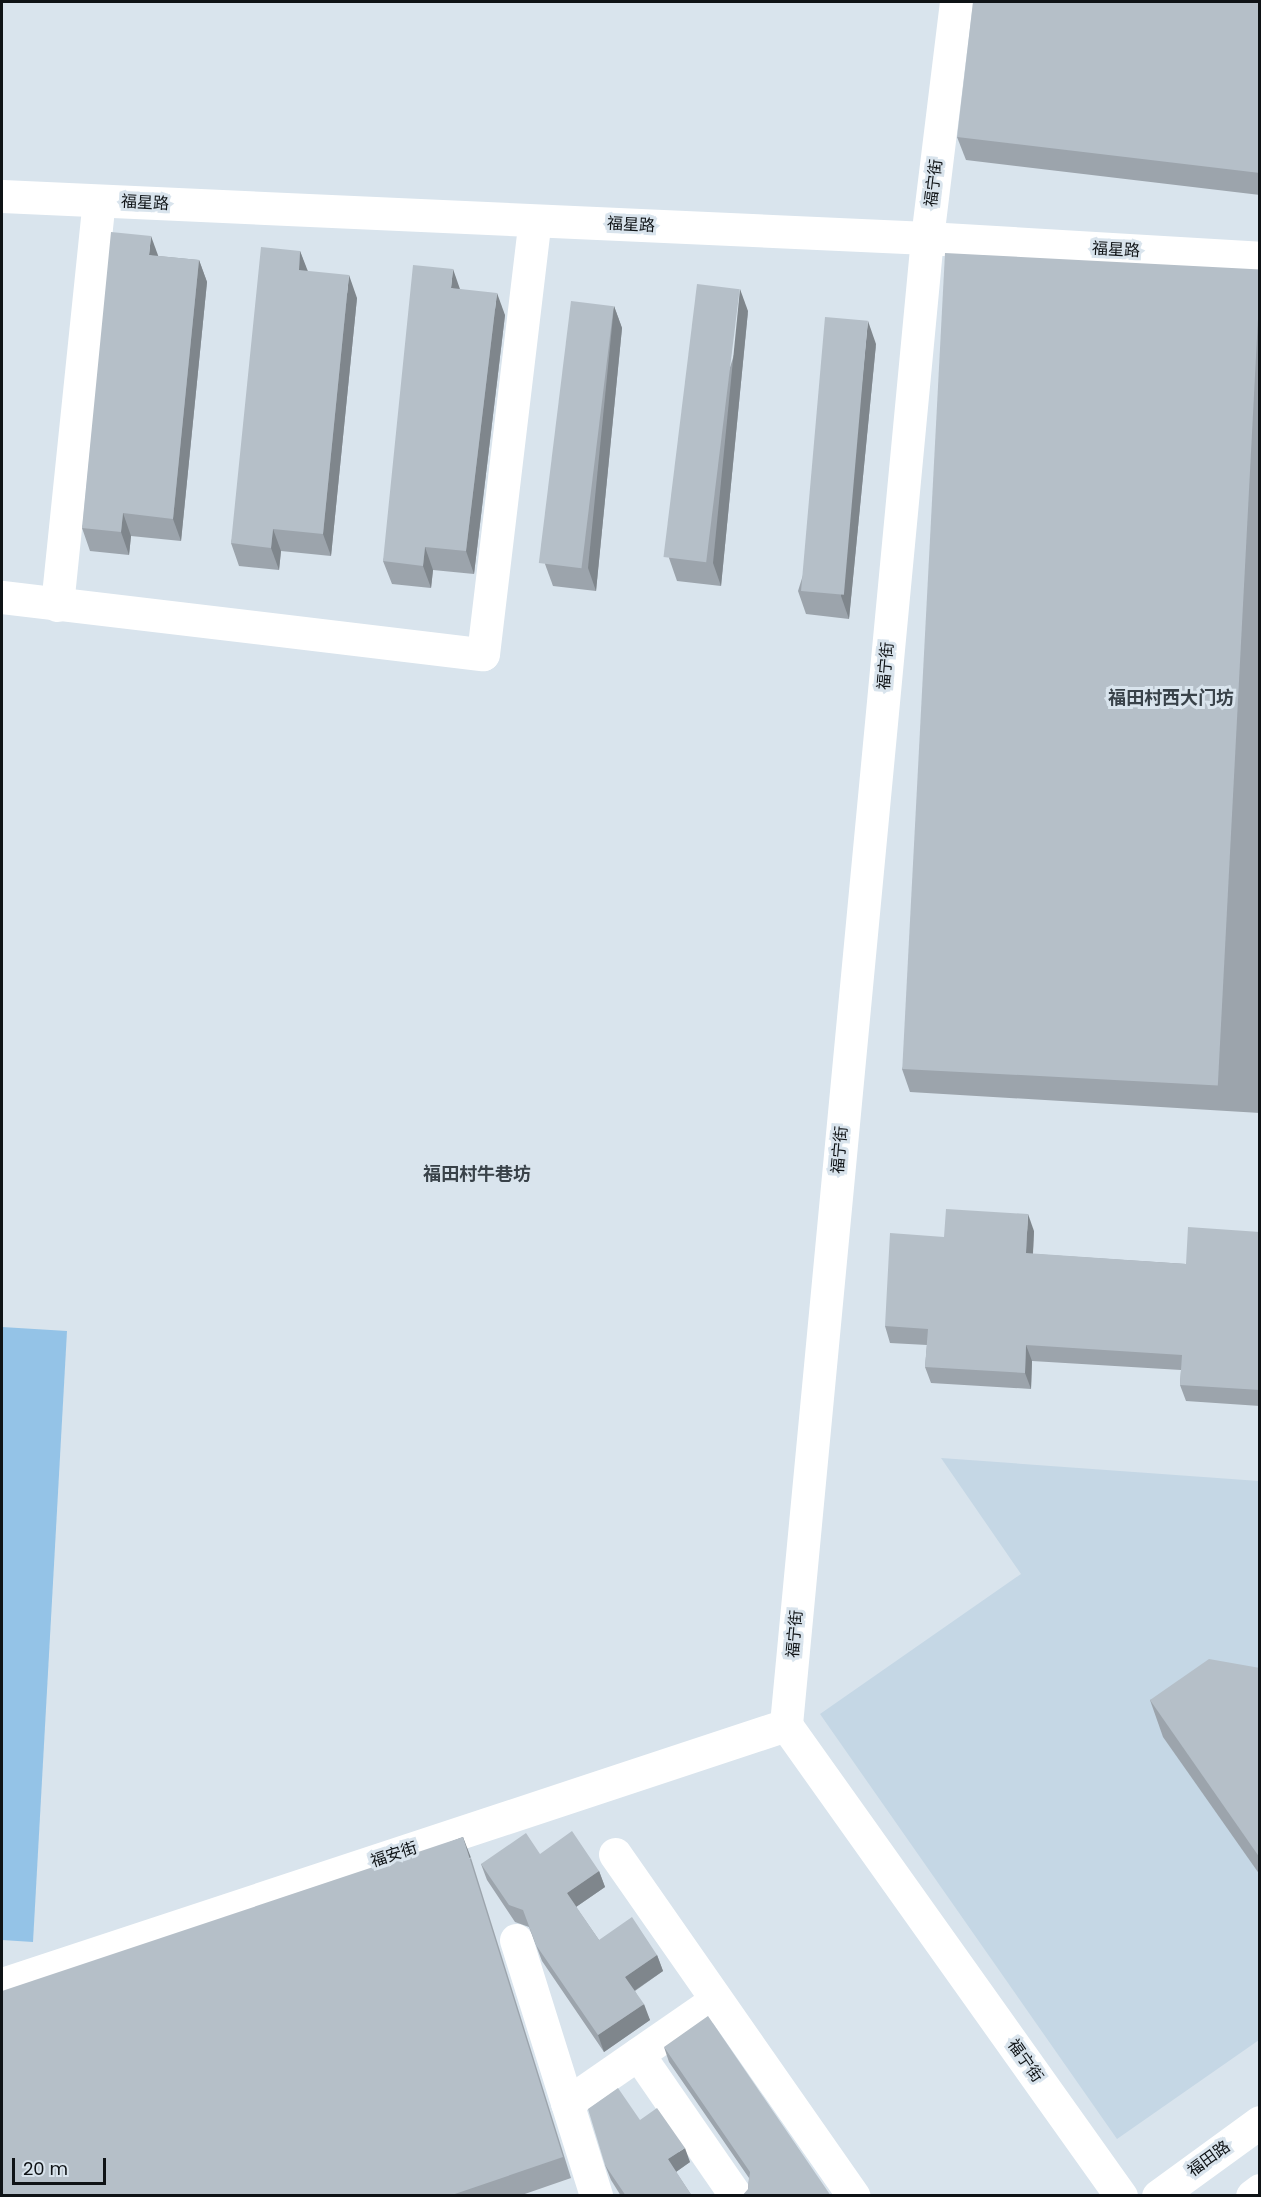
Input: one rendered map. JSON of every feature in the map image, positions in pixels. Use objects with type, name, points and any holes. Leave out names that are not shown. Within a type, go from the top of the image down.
[{"type":"street","name":"福宁街","points":[[956,2],[927,238],[786,1725],[1121,2196]]},
{"type":"street","name":"福星路","points":[[2,196],[927,238],[1260,258]]},
{"type":"street","points":[[57,605],[99,201]]},
{"type":"street","points":[[2,597],[483,654],[535,221]]},
{"type":"street","name":"福安街","points":[[2,1984],[786,1725]]},
{"type":"street","points":[[615,1854],[854,2196]]},
{"type":"street","points":[[516,1940],[596,2196]]},
{"type":"street","points":[[567,2103],[716,2000]]},
{"type":"street","points":[[638,2054],[736,2196]]},
{"type":"street","name":"福田路","points":[[1158,2196],[1260,2122]]},
{"type":"street","points":[[1252,2196],[1260,2190]]},
{"type":"shaded area","points":[[2,1327],[67,1331],[33,1942],[2,1940]]},
{"type":"shaded area","points":[[941,1458],[1259,1481],[1259,2040],[1117,2139],[820,1714],[1021,1574]]},
{"type":"building","points":[[973,2],[1260,2],[1260,173],[957,137]]},
{"type":"building","points":[[111,232],[151,236],[149,255],[199,260],[173,519],[123,513],[121,532],[82,528]]},
{"type":"building","points":[[261,247],[300,251],[299,270],[349,275],[323,534],[273,529],[271,548],[231,543]]},
{"type":"building","points":[[945,253],[1260,270],[1218,1085],[902,1069]]},
{"type":"building","points":[[413,265],[453,269],[451,288],[497,293],[466,551],[425,547],[423,566],[383,561]]},
{"type":"building","points":[[697,284],[740,289],[706,562],[663,557]]},
{"type":"building","points":[[571,301],[614,306],[582,568],[539,563]]},
{"type":"building","points":[[825,317],[868,321],[844,595],[801,591]]},
{"type":"building","points":[[946,1209],[1028,1214],[1026,1253],[1186,1264],[1188,1227],[1260,1232],[1260,1390],[1180,1385],[1182,1355],[1026,1345],[1025,1373],[925,1367],[928,1329],[885,1326],[890,1233],[944,1237]]},
{"type":"building","points":[[1209,1659],[1260,1668],[1260,1858],[1150,1700]]},
{"type":"building","points":[[572,1831],[599,1871],[567,1893],[599,1940],[632,1917],[657,1955],[625,1977],[644,2004],[598,2035],[536,1945],[523,1910],[509,1905],[481,1864],[526,1833],[540,1854]]},
{"type":"building","points":[[463,1837],[563,2157],[449,2196],[2,2196],[2,1991]]},
{"type":"building","points":[[708,2016],[831,2196],[742,2196],[748,2189],[750,2172],[664,2047]]},
{"type":"building","points":[[618,2088],[640,2120],[657,2108],[685,2148],[668,2159],[692,2196],[626,2196],[605,2165],[588,2109]]},
{"type":"district","name":"福田村西大门坊","points":[[1171,698]]},
{"type":"district","name":"福田村牛巷坊","points":[[477,1174]]}]
